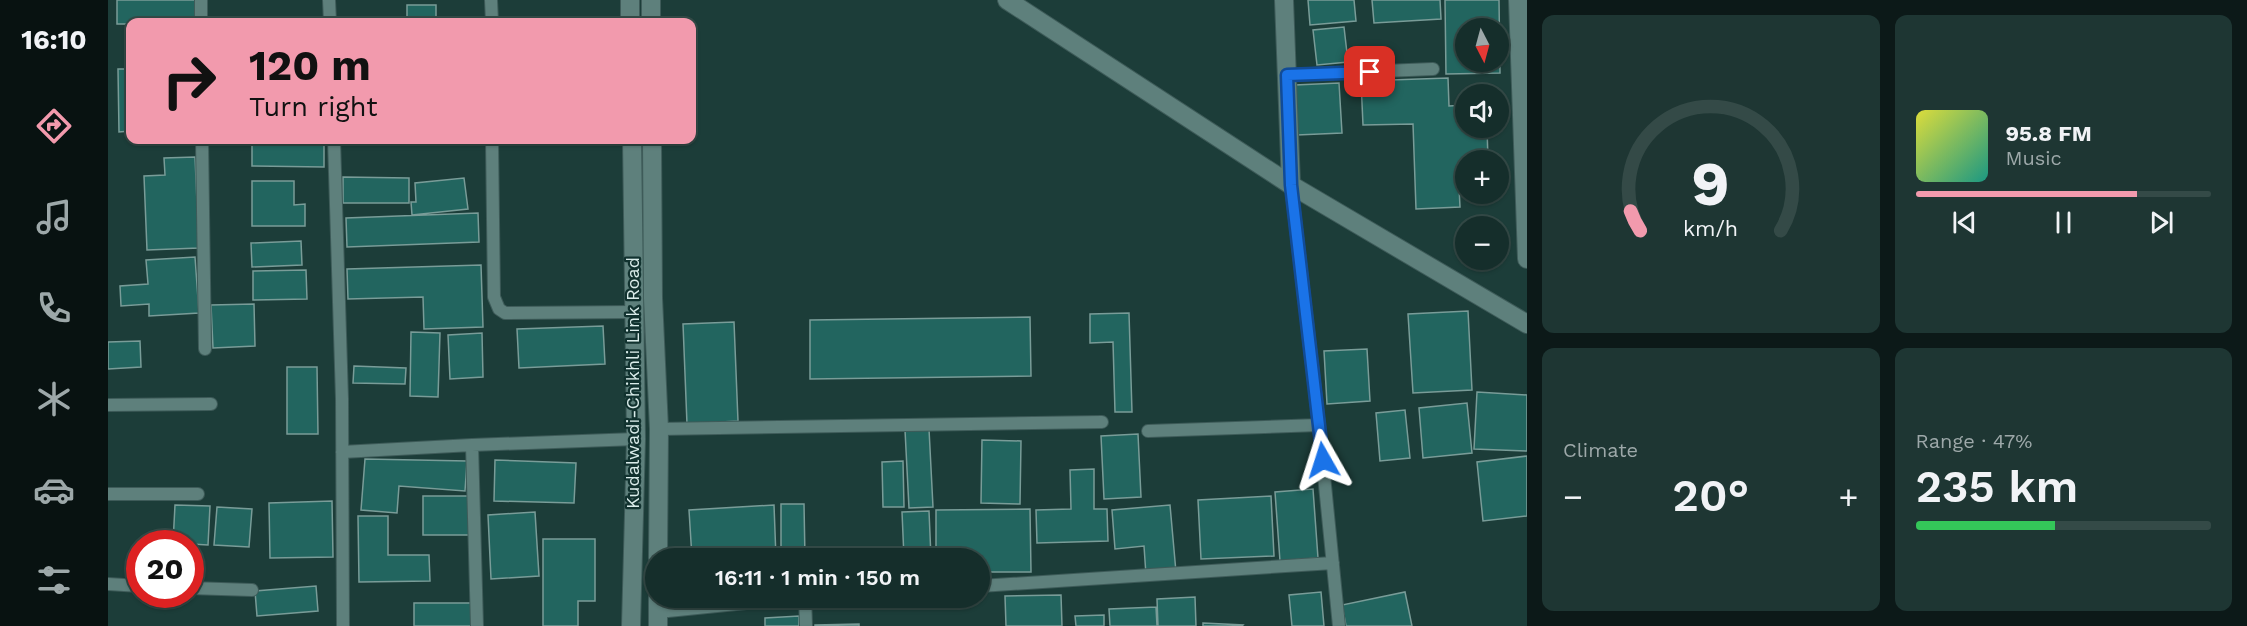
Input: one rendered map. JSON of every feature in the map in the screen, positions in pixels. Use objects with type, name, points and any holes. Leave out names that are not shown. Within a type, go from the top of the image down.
[{"type":"street","points":[[630,0],[630,18]]},
{"type":"street","points":[[651,0],[651,18]]},
{"type":"street","points":[[1007,0],[1291,185],[1527,324]]},
{"type":"street","points":[[1284,0],[1291,185]]},
{"type":"street","points":[[1518,0],[1527,259]]},
{"type":"street","name":"Kudalwadi-Chikhli Link Road","points":[[631,618],[636,440],[632,144]]},
{"type":"street","name":"Kudalwadi-Chikhli Link Road","points":[[652,144],[653,298],[659,429],[658,548]]},
{"type":"street","points":[[631,618],[658,612]]},
{"type":"lane","points":[[201,0],[201,18]]},
{"type":"lane","points":[[329,0],[330,18]]},
{"type":"lane","points":[[491,0],[492,18]]},
{"type":"lane","points":[[1287,75],[1433,69]]},
{"type":"lane","points":[[202,144],[205,349]]},
{"type":"lane","points":[[334,144],[342,452],[343,626]]},
{"type":"lane","points":[[492,144],[494,297],[499,309],[505,313],[634,312]]},
{"type":"lane","points":[[1291,185],[1319,425],[1339,626]]},
{"type":"lane","points":[[108,405],[211,404]]},
{"type":"lane","points":[[659,429],[1102,422]]},
{"type":"lane","points":[[1148,431],[1319,425]]},
{"type":"lane","points":[[342,452],[636,440]]},
{"type":"lane","points":[[472,445],[477,626]]},
{"type":"lane","points":[[108,494],[198,494]]},
{"type":"lane","points":[[990,585],[1333,563]]},
{"type":"lane","points":[[108,584],[126,585]]},
{"type":"lane","points":[[204,588],[252,590]]},
{"type":"lane","points":[[658,612],[697,608]]},
{"type":"lane","points":[[806,608],[806,626]]},
{"type":"building","points":[[117,0],[196,0],[196,18],[126,18],[126,24],[117,24]]},
{"type":"building","points":[[1308,0],[1354,0],[1356,21],[1310,25]]},
{"type":"building","points":[[1372,0],[1440,0],[1441,19],[1374,23]]},
{"type":"building","points":[[1445,0],[1499,0],[1499,18],[1455,18],[1455,72],[1500,73],[1446,74]]},
{"type":"building","points":[[407,5],[436,5],[436,18],[407,18]]},
{"type":"building","points":[[1344,27],[1348,62],[1317,65],[1313,30]]},
{"type":"building","points":[[118,69],[126,69],[126,131],[119,132]]},
{"type":"building","points":[[1448,78],[1449,106],[1455,106],[1455,138],[1487,138],[1488,150],[1455,150],[1455,204],[1460,204],[1460,207],[1416,209],[1413,124],[1363,125],[1361,81]]},
{"type":"building","points":[[1339,83],[1342,133],[1297,135],[1295,85]]},
{"type":"building","points":[[252,144],[324,144],[324,167],[252,166]]},
{"type":"building","points":[[195,157],[199,248],[147,250],[144,176],[165,175],[164,158]]},
{"type":"building","points":[[343,177],[409,178],[409,203],[343,203]]},
{"type":"building","points":[[464,178],[468,209],[412,215],[411,202],[416,202],[415,183]]},
{"type":"building","points":[[252,181],[294,181],[294,205],[305,204],[305,226],[252,226]]},
{"type":"building","points":[[478,213],[479,242],[347,247],[346,218]]},
{"type":"building","points":[[301,241],[302,265],[252,267],[251,243]]},
{"type":"building","points":[[195,257],[199,313],[149,316],[149,304],[121,306],[120,286],[148,284],[146,260]]},
{"type":"building","points":[[481,265],[483,327],[424,329],[423,297],[348,299],[347,269]]},
{"type":"building","points":[[306,270],[307,299],[253,300],[253,271]]},
{"type":"building","points":[[254,304],[255,346],[213,348],[211,305]]},
{"type":"building","points":[[1468,311],[1472,390],[1413,393],[1408,314]]},
{"type":"building","points":[[1129,313],[1132,412],[1115,412],[1113,342],[1090,343],[1090,314]]},
{"type":"building","points":[[1030,317],[1031,376],[810,379],[810,320]]},
{"type":"building","points":[[734,322],[738,421],[687,424],[683,324]]},
{"type":"building","points":[[603,326],[605,364],[519,368],[517,329]]},
{"type":"building","points":[[411,332],[440,333],[438,397],[410,396]]},
{"type":"building","points":[[482,333],[483,377],[450,379],[448,335]]},
{"type":"building","points":[[140,341],[141,367],[108,369],[108,342]]},
{"type":"building","points":[[1367,349],[1370,401],[1327,404],[1324,351]]},
{"type":"building","points":[[354,366],[406,368],[405,384],[353,383]]},
{"type":"building","points":[[287,367],[317,367],[318,434],[287,434]]},
{"type":"building","points":[[1477,392],[1527,395],[1527,451],[1474,449]]},
{"type":"building","points":[[1467,403],[1472,453],[1423,458],[1419,408]]},
{"type":"building","points":[[1405,410],[1410,458],[1380,461],[1376,413]]},
{"type":"building","points":[[929,429],[933,507],[909,508],[905,430]]},
{"type":"building","points":[[1138,434],[1141,497],[1104,499],[1101,436]]},
{"type":"building","points":[[982,440],[1021,441],[1020,504],[981,503]]},
{"type":"building","points":[[1527,456],[1527,516],[1483,521],[1477,462]]},
{"type":"building","points":[[365,459],[467,461],[465,491],[399,486],[397,513],[361,510]]},
{"type":"building","points":[[495,460],[576,463],[574,503],[494,501]]},
{"type":"building","points":[[903,461],[904,507],[883,507],[882,462]]},
{"type":"building","points":[[1094,469],[1094,509],[1107,509],[1108,541],[1037,543],[1036,510],[1071,509],[1070,470]]},
{"type":"building","points":[[1313,489],[1318,558],[1280,561],[1275,492]]},
{"type":"building","points":[[423,496],[469,496],[469,535],[423,535]]},
{"type":"building","points":[[1271,496],[1274,556],[1201,559],[1198,500]]},
{"type":"building","points":[[332,501],[333,557],[270,558],[269,503]]},
{"type":"building","points":[[781,504],[804,504],[805,548],[781,548]]},
{"type":"building","points":[[175,505],[210,506],[208,545],[204,545],[204,530],[174,530]]},
{"type":"building","points":[[774,505],[776,548],[691,548],[689,510]]},
{"type":"building","points":[[1170,505],[1176,572],[1146,575],[1144,546],[1115,549],[1112,510]]},
{"type":"building","points":[[217,507],[252,509],[249,547],[214,545]]},
{"type":"building","points":[[1030,509],[1031,572],[990,572],[990,548],[936,548],[936,510]]},
{"type":"building","points":[[929,511],[931,548],[904,548],[902,512]]},
{"type":"building","points":[[535,512],[539,576],[491,579],[488,515]]},
{"type":"building","points":[[358,516],[388,516],[388,555],[429,555],[430,581],[359,582]]},
{"type":"building","points":[[543,539],[595,539],[595,601],[578,601],[578,626],[543,626]]},
{"type":"building","points":[[316,586],[318,611],[257,616],[255,591]]},
{"type":"building","points":[[1321,592],[1324,626],[1292,626],[1289,595]]},
{"type":"building","points":[[1405,592],[1412,626],[1346,626],[1342,605]]},
{"type":"building","points":[[1061,595],[1062,626],[1006,626],[1005,596]]},
{"type":"building","points":[[1195,597],[1196,626],[1158,626],[1157,599]]},
{"type":"building","points":[[414,603],[474,603],[475,626],[414,626]]},
{"type":"building","points":[[1156,607],[1157,626],[1110,626],[1109,609]]},
{"type":"building","points":[[1104,615],[1104,626],[1076,626],[1075,616]]},
{"type":"building","points":[[799,616],[799,626],[765,626],[765,618]]},
{"type":"building","points":[[1203,623],[1243,625],[1203,626]]},
{"type":"building","points":[[859,624],[859,626],[815,626],[815,625]]},
{"type":"route","points":[[1323,460],[1291,185],[1287,75],[1370,72]]}]
